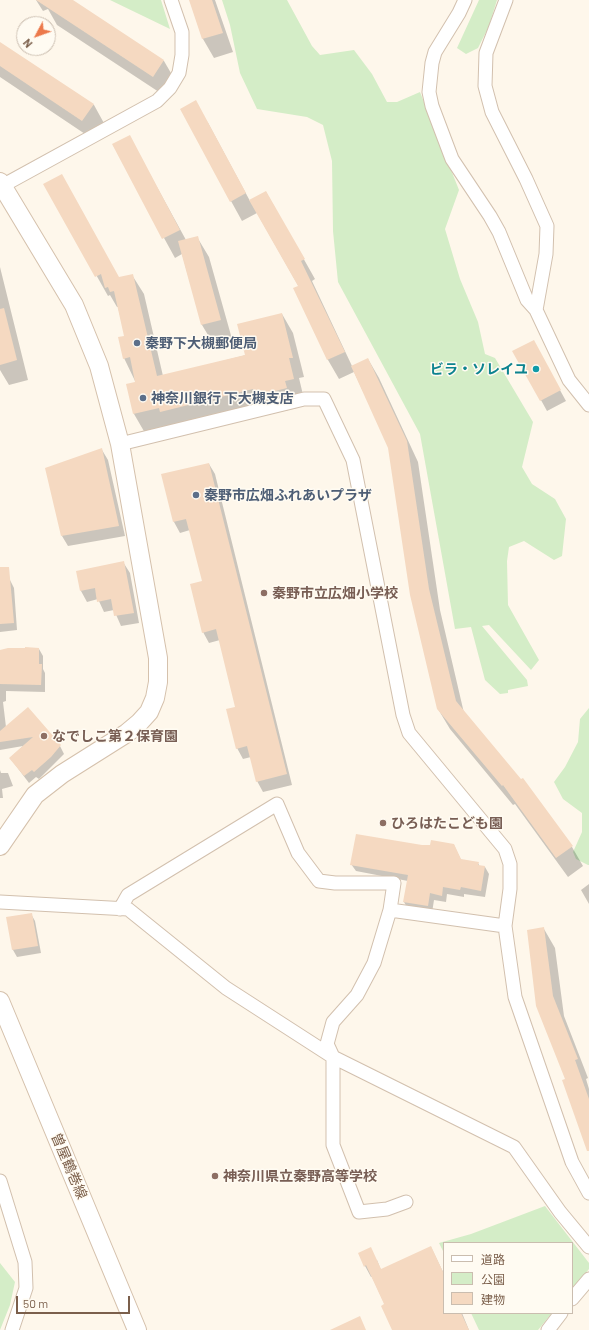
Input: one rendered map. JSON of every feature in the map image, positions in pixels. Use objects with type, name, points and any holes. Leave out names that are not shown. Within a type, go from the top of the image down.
[{"type":"street","points":[[0,846],[35,795],[62,774],[127,733],[139,723],[149,712],[155,698],[158,682],[158,658],[120,444],[99,366],[74,305],[2,188],[157,101],[170,88],[179,73],[182,55],[182,32],[171,0]]},
{"type":"street","points":[[464,0],[459,13],[435,52],[432,63],[429,92],[432,106],[452,159],[499,232],[527,300],[536,310],[569,380],[589,405]]},
{"type":"street","points":[[506,0],[486,53],[485,86],[492,112],[526,179],[547,226],[546,254],[536,310]]},
{"type":"street","points":[[120,444],[304,399],[324,399],[353,460],[402,715],[409,733],[505,849],[510,864],[510,889],[505,926],[515,997],[572,1162],[589,1193]]},
{"type":"street","points":[[120,909],[128,895],[277,804],[298,853],[319,880],[335,883],[394,883],[390,910],[374,963],[357,995],[333,1022],[327,1044],[333,1057],[333,1145],[360,1212],[387,1208],[406,1202]]},
{"type":"street","points":[[0,902],[128,909],[226,988],[333,1057],[514,1147],[560,1212],[589,1247]]},
{"type":"street","points":[[390,910],[505,926]]},
{"type":"street","name":"曽屋鶴巻線","points":[[0,1001],[5,1027],[137,1330]]},
{"type":"street","points":[[0,1181],[25,1262],[26,1288],[12,1330]]},
{"type":"street","points":[[573,1298],[589,1279]]},
{"type":"street","points":[[548,1330],[560,1314]]},
{"type":"green space","points":[[110,0],[161,0],[170,29]]},
{"type":"green space","points":[[222,0],[287,0],[312,46],[320,55],[354,50],[372,74],[387,102],[397,102],[420,92],[459,190],[445,229],[460,279],[478,322],[485,354],[495,358],[533,422],[522,467],[532,484],[555,499],[566,519],[562,556],[554,560],[524,541],[509,547],[507,561],[508,605],[539,660],[531,670],[489,625],[482,626],[527,680],[528,686],[508,690],[508,693],[500,694],[485,680],[471,627],[455,629],[420,434],[338,282],[333,231],[332,161],[323,125],[307,117],[257,109],[240,73],[230,25]]},
{"type":"green space","points":[[479,0],[497,0],[489,26],[478,48],[466,54],[457,48]]},
{"type":"green space","points":[[589,708],[588,865],[576,859],[573,852],[582,832],[582,813],[563,799],[554,782],[565,767],[578,742],[580,719]]},
{"type":"green space","points":[[545,1206],[573,1242],[443,1242],[443,1251],[439,1243],[471,1234]]},
{"type":"green space","points":[[573,1242],[589,1263],[589,1269],[573,1289]]},
{"type":"green space","points":[[0,1263],[15,1282],[10,1305],[0,1330]]},
{"type":"green space","points":[[471,1314],[551,1314],[538,1330],[479,1330]]},
{"type":"building","points":[[36,0],[73,0],[164,60],[153,77]]},
{"type":"building","points":[[189,0],[212,0],[223,33],[202,39]]},
{"type":"building","points":[[0,42],[16,53],[16,56],[21,56],[94,104],[82,121],[0,66]]},
{"type":"building","points":[[196,100],[246,193],[230,202],[180,109]]},
{"type":"building","points":[[130,135],[180,230],[162,239],[112,144]]},
{"type":"building","points":[[62,174],[119,277],[133,274],[157,376],[245,355],[237,324],[282,313],[293,358],[289,358],[294,379],[285,381],[287,388],[255,396],[253,389],[160,412],[159,408],[133,414],[126,384],[135,382],[130,357],[123,359],[118,337],[124,336],[114,291],[110,292],[108,287],[105,288],[101,274],[95,277],[43,184]]},
{"type":"building","points":[[266,191],[305,259],[301,261],[345,352],[327,360],[293,288],[298,286],[249,200]]},
{"type":"building","points":[[198,236],[221,320],[201,325],[178,241]]},
{"type":"building","points":[[4,308],[17,360],[0,365],[0,309]]},
{"type":"building","name":"ビラ・ソレイユ","points":[[534,340],[561,390],[540,401],[512,351]]},
{"type":"building","points":[[368,358],[407,441],[429,589],[456,701],[521,779],[523,778],[573,846],[556,858],[503,785],[502,786],[437,709],[410,595],[388,448],[351,366]]},
{"type":"building","points":[[102,448],[119,526],[61,536],[45,468]]},
{"type":"building","points":[[209,463],[287,774],[256,782],[247,746],[236,749],[226,709],[235,707],[216,629],[202,633],[190,584],[202,581],[186,519],[173,522],[161,474]]},
{"type":"building","points":[[124,561],[134,613],[114,616],[111,599],[97,602],[95,588],[80,591],[76,571]]},
{"type":"building","points":[[0,567],[9,567],[14,623],[0,624]]},
{"type":"building","points":[[25,647],[39,648],[39,664],[42,664],[41,685],[0,684],[0,650]]},
{"type":"building","points":[[28,707],[61,745],[51,757],[34,772],[32,770],[24,776],[9,758],[33,737],[0,742],[0,731]]},
{"type":"building","points":[[356,834],[422,845],[430,845],[431,840],[454,844],[461,859],[479,862],[478,865],[485,866],[481,891],[461,887],[460,890],[443,887],[442,896],[430,893],[428,906],[403,902],[408,875],[350,865]]},
{"type":"building","points":[[32,913],[38,946],[12,950],[6,917]]},
{"type":"building","points":[[544,927],[553,996],[578,1059],[575,1060],[589,1099],[589,1151],[587,1151],[562,1080],[565,1079],[536,1006],[527,930]]},
{"type":"building","points":[[431,1246],[443,1272],[443,1314],[461,1314],[469,1330],[392,1330],[381,1306],[384,1304],[366,1265],[364,1267],[358,1253],[371,1247],[381,1269]]},
{"type":"building","points":[[360,1316],[366,1330],[330,1330]]},
{"type":"place","name":"秦野下大槻郵便局","points":[[137,343]]},
{"type":"place","name":"ビラ・ソレイユ","points":[[536,369]]},
{"type":"place","name":"神奈川銀行 下大槻支店","points":[[143,398]]},
{"type":"place","name":"秦野市広畑ふれあいプラザ","points":[[196,495]]},
{"type":"place","name":"秦野市立広畑小学校","points":[[264,593]]},
{"type":"place","name":"なでしこ第２保育園","points":[[44,736]]},
{"type":"place","name":"ひろはたこども園","points":[[383,823]]},
{"type":"place","name":"神奈川県立秦野高等学校","points":[[215,1176]]}]
